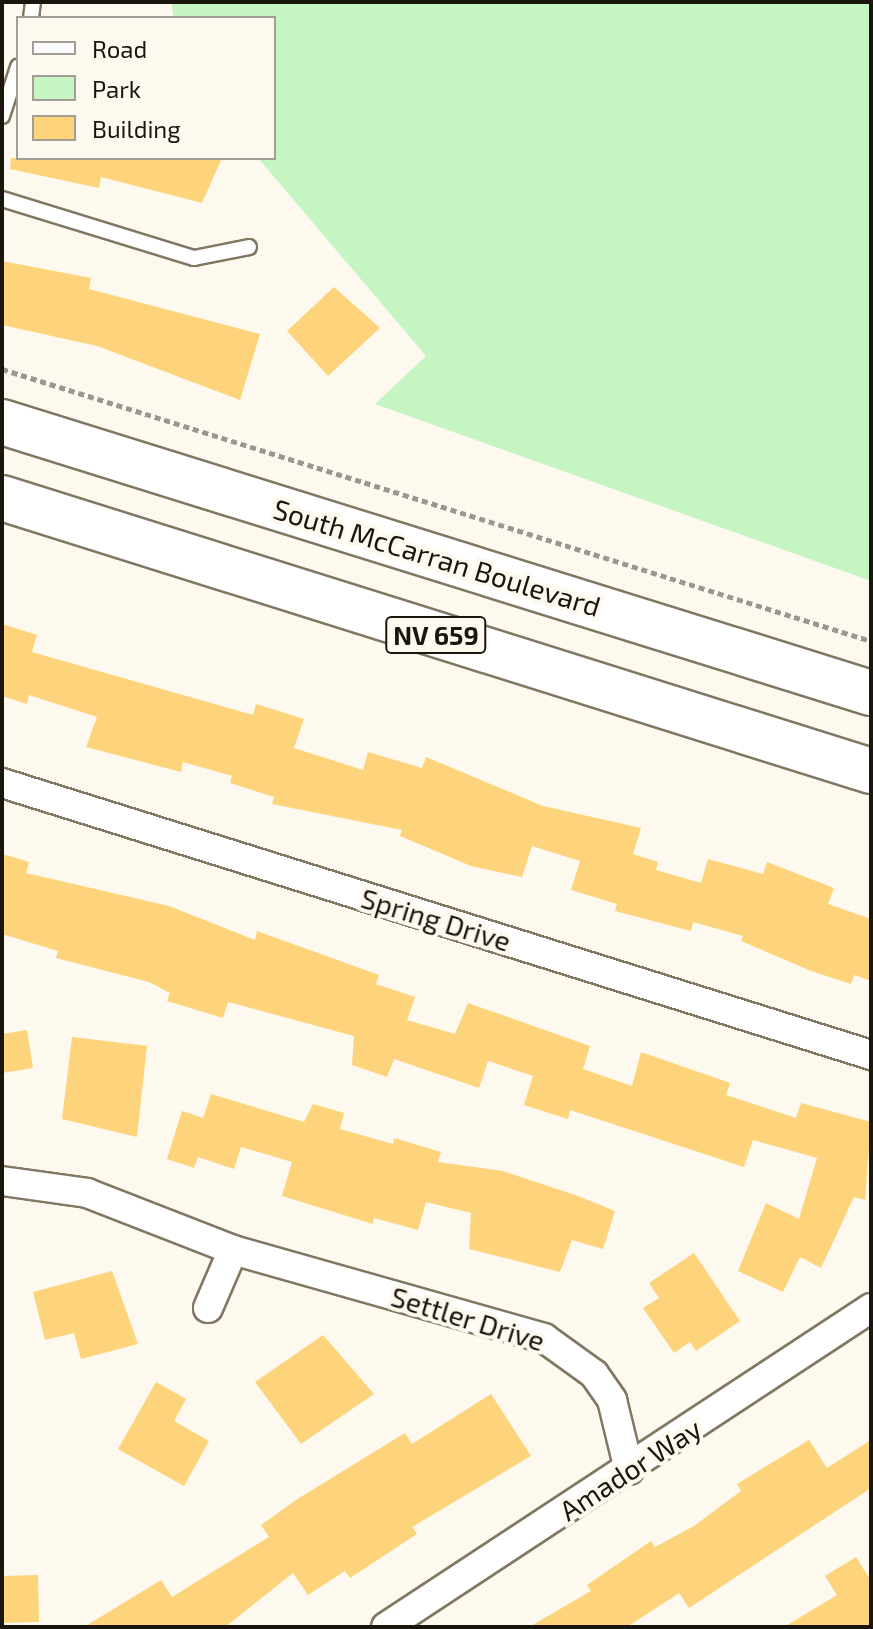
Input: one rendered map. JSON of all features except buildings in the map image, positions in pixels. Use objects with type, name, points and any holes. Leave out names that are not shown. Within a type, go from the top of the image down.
[{"type":"main road","name":"South McCarran Boulevard","points":[[2,422],[871,693]]},
{"type":"main road","name":"NV 659","points":[[2,498],[871,771]]},
{"type":"street","name":"Spring Drive","points":[[2,783],[871,1055]]},
{"type":"street","name":"Settler Drive","points":[[2,1181],[87,1193],[233,1250],[544,1338],[594,1374],[612,1400],[629,1470]]},
{"type":"street","points":[[208,1308],[233,1250]]},
{"type":"street","name":"Amador Way","points":[[386,1627],[871,1308]]},
{"type":"lane","points":[[2,116],[16,73]]},
{"type":"lane","points":[[2,199],[194,258],[249,247]]},
{"type":"path","points":[[2,369],[871,641]]},
{"type":"green space","points":[[171,2],[871,2],[871,581],[375,404],[426,356],[260,160],[276,160],[276,16],[174,16]]}]
